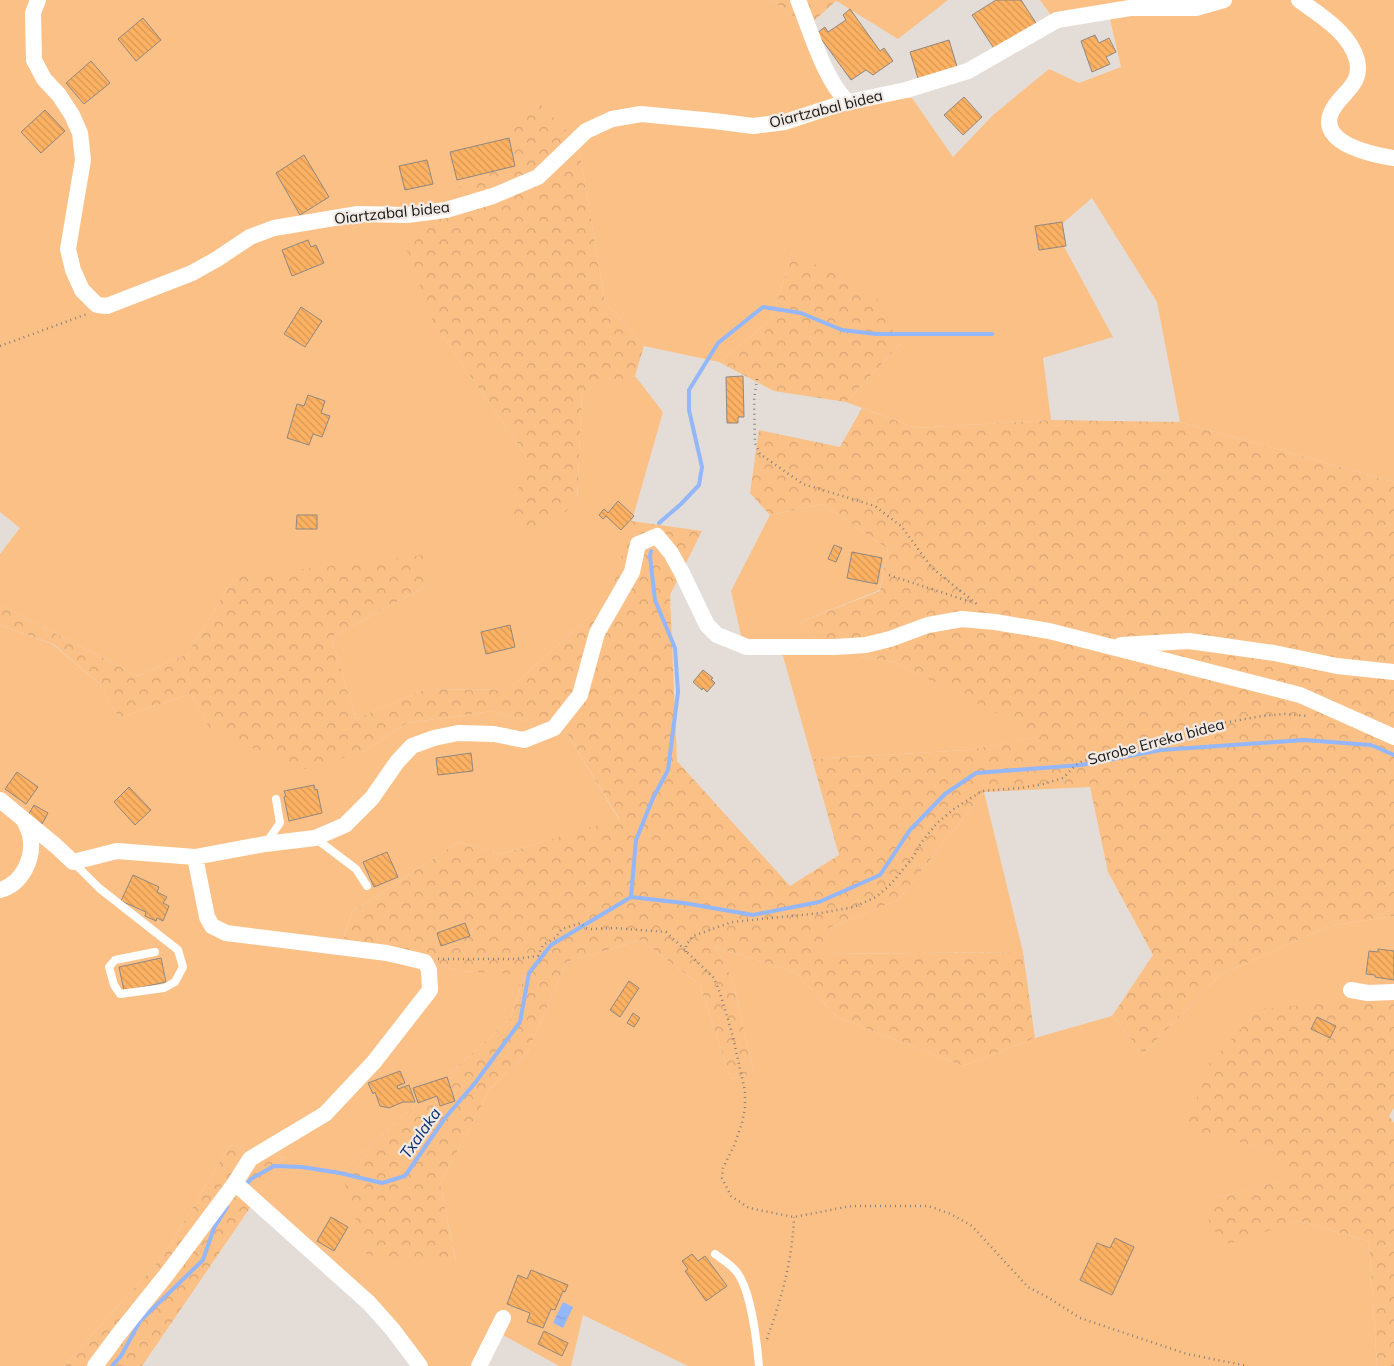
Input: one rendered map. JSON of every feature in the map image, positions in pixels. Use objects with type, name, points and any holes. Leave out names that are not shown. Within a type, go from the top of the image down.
[{"type":"street","points":[[38,0],[34,13],[34,60],[44,79],[59,95],[72,115],[80,133],[83,160],[68,249],[73,270],[82,290],[97,305],[107,306]]},
{"type":"street","points":[[798,0],[826,68],[839,92],[848,102]]},
{"type":"street","name":"Oiartzabal bidea","points":[[107,306],[192,273],[217,259],[250,236],[274,228],[358,214],[407,215],[446,210],[493,196],[538,177],[586,131],[612,119],[640,114],[753,126],[785,122],[848,102],[906,90],[968,71],[1057,20],[1130,8],[1196,8],[1224,0]]},
{"type":"street","points":[[1299,0],[1342,34],[1352,48],[1357,62],[1357,75],[1351,88],[1330,113],[1329,123],[1332,134],[1343,143],[1364,151],[1394,158]]},
{"type":"street","points":[[0,800],[73,862],[117,851],[195,857],[265,844],[315,838],[345,825],[372,798],[396,762],[412,746],[434,738],[458,734],[494,734],[524,740],[554,728],[580,695],[597,633],[632,572],[638,544],[657,536],[682,573],[707,624],[717,635],[747,646],[835,647],[866,645],[890,639],[928,625],[962,619],[995,622],[1049,631],[1300,696],[1394,737]]},
{"type":"street","points":[[1106,646],[1189,641],[1274,653],[1337,666],[1394,672]]},
{"type":"street","points":[[0,890],[20,878],[28,864],[31,851],[30,835],[24,820]]},
{"type":"street","points":[[95,1366],[167,1274],[241,1188],[250,1159],[325,1114],[374,1062],[430,990],[429,970],[425,962],[387,953],[226,933],[212,926],[207,917],[195,857]]},
{"type":"street","points":[[1352,990],[1368,993],[1394,992]]},
{"type":"street","points":[[241,1188],[369,1303],[393,1330],[420,1366]]},
{"type":"street","points":[[480,1366],[503,1318]]},
{"type":"lane","points":[[265,844],[280,823],[276,800]]},
{"type":"lane","points":[[315,838],[356,869],[367,886]]},
{"type":"lane","points":[[73,862],[99,888],[178,950],[183,967],[175,982],[164,988],[120,994],[114,985],[109,967],[115,960],[155,952]]},
{"type":"lane","points":[[715,1254],[736,1271],[744,1288],[756,1341],[759,1366]]},
{"type":"path","points":[[0,346],[107,306]]},
{"type":"path","points":[[757,379],[754,400],[755,443],[760,454],[802,484],[875,506],[902,527],[932,568],[978,605]]},
{"type":"path","points":[[889,575],[992,610],[995,622]]},
{"type":"path","name":"Sarobe Erreka bidea","points":[[686,952],[686,945],[692,936],[714,927],[732,922],[839,910],[854,907],[876,897],[891,884],[931,831],[945,816],[982,791],[1021,788],[1050,782],[1062,778],[1081,762],[1142,746],[1194,728],[1262,716],[1285,714],[1314,717]]},
{"type":"path","points":[[417,960],[515,959],[538,956],[543,945],[555,938],[562,929],[582,923],[585,928],[590,929],[614,928],[666,932],[714,978],[732,1033],[746,1091],[742,1123],[734,1146],[723,1168],[722,1178],[731,1196],[749,1208],[794,1217],[852,1206],[928,1206],[951,1214],[972,1226],[1028,1287],[1080,1318],[1187,1354],[1248,1366]]},
{"type":"path","points":[[767,1340],[785,1287],[793,1246],[794,1217]]},
{"type":"green space","points":[[0,0],[772,0],[807,27],[836,92],[912,98],[953,157],[993,115],[1049,69],[1079,83],[1121,67],[1107,6],[1051,15],[1040,0],[1394,0],[1394,482],[1180,422],[1157,302],[1092,198],[1055,230],[1113,337],[1043,358],[1051,420],[916,428],[846,402],[900,344],[792,253],[772,319],[719,362],[644,346],[605,302],[578,142],[434,324],[529,460],[577,503],[582,391],[635,376],[663,412],[610,598],[508,690],[425,689],[356,719],[331,637],[429,585],[235,577],[187,654],[138,676],[0,605],[0,554],[20,528],[0,512]]},
{"type":"green space","points":[[772,0],[835,0],[836,1],[807,27]]},
{"type":"green space","points":[[835,0],[948,0],[898,39]]},
{"type":"green space","points":[[539,103],[578,142],[605,302],[644,346],[635,376],[582,392],[577,503],[529,540],[507,519],[529,460],[434,324],[405,245]]},
{"type":"green space","points":[[792,253],[875,294],[900,344],[846,402],[774,391],[719,362],[772,319]]},
{"type":"green space","points":[[862,408],[916,428],[1051,420],[1180,422],[1394,482],[1394,916],[1329,926],[1220,975],[1143,1054],[1112,1016],[1153,955],[1108,872],[1090,787],[984,792],[898,900],[824,930],[823,954],[1023,952],[1035,1038],[963,1066],[837,1017],[795,972],[715,947],[732,978],[754,1073],[731,1079],[700,985],[641,940],[566,962],[528,1052],[490,1089],[440,1184],[456,1262],[367,1255],[341,1172],[510,1019],[525,975],[460,971],[400,952],[344,938],[352,912],[459,842],[502,854],[619,819],[567,733],[492,711],[407,723],[363,752],[301,770],[210,729],[191,694],[119,718],[99,683],[53,644],[0,625],[0,605],[138,676],[187,654],[235,577],[424,555],[429,585],[331,637],[356,719],[425,689],[508,690],[610,598],[631,521],[702,531],[670,595],[677,761],[790,886],[839,855],[812,759],[968,750],[1042,736],[894,662],[826,650],[800,622],[880,591],[888,549],[823,504],[770,515],[750,493],[759,430],[840,447]]},
{"type":"green space","points":[[823,504],[888,549],[880,590],[800,622],[826,650],[894,662],[1043,736],[968,750],[812,759],[783,656],[742,640],[731,591],[770,515]]},
{"type":"green space","points":[[0,625],[52,644],[99,683],[119,718],[191,694],[210,729],[363,752],[407,723],[492,711],[567,733],[619,820],[501,854],[459,842],[352,912],[344,937],[460,971],[525,974],[510,1019],[341,1172],[456,1261],[440,1184],[490,1089],[528,1052],[566,962],[641,940],[700,985],[731,1079],[754,1073],[732,978],[715,947],[795,972],[837,1017],[963,1066],[1035,1038],[1112,1016],[1143,1054],[1220,975],[1329,926],[1394,916],[1394,997],[1185,1129],[1274,1150],[1290,1179],[1219,1197],[1229,1243],[1299,1221],[1369,1241],[1377,1366],[688,1366],[583,1315],[571,1366],[559,1366],[492,1329],[473,1366],[428,1366],[253,1203],[284,1158],[230,1145],[165,1254],[64,1366],[0,1366]]},
{"type":"green space","points":[[984,792],[1023,952],[822,954],[824,930],[898,900]]},
{"type":"green space","points":[[1394,997],[1394,1108],[1389,1116],[1394,1123],[1394,1366],[1377,1366],[1369,1241],[1299,1221],[1229,1244],[1207,1224],[1219,1197],[1289,1179],[1274,1150],[1185,1130],[1208,1065],[1259,1009]]},
{"type":"green space","points":[[230,1145],[284,1158],[142,1366],[64,1366],[165,1254]]},
{"type":"water","points":[[563,1302],[573,1307],[563,1328],[553,1323]]},
{"type":"building","points":[[996,0],[1021,0],[1036,23],[995,50],[972,15]]},
{"type":"building","points":[[850,9],[880,51],[884,48],[893,61],[873,75],[866,70],[851,80],[817,33],[825,27],[828,32],[846,20],[843,15]]},
{"type":"building","points":[[143,18],[161,40],[136,61],[118,39]]},
{"type":"building","points":[[1095,35],[1099,43],[1109,38],[1116,52],[1106,57],[1110,64],[1092,72],[1081,41]]},
{"type":"building","points":[[949,40],[958,70],[919,82],[910,52]]},
{"type":"building","points":[[91,61],[110,83],[84,104],[66,83]]},
{"type":"building","points":[[964,97],[982,117],[963,135],[944,115]]},
{"type":"building","points":[[45,110],[65,131],[41,153],[21,132]]},
{"type":"building","points":[[509,138],[515,166],[457,180],[450,152]]},
{"type":"building","points":[[304,155],[329,197],[300,215],[276,173]]},
{"type":"building","points":[[427,160],[433,184],[405,190],[399,166]]},
{"type":"building","points":[[1062,222],[1066,246],[1039,250],[1035,226]]},
{"type":"building","points":[[308,240],[311,247],[316,245],[324,263],[292,276],[282,250]]},
{"type":"building","points":[[301,307],[322,321],[305,347],[284,334]]},
{"type":"building","points":[[743,376],[744,417],[738,417],[738,423],[727,423],[726,377]]},
{"type":"building","points":[[308,395],[325,401],[321,413],[330,416],[322,437],[313,434],[309,445],[287,438],[297,404],[304,406]]},
{"type":"building","points":[[618,501],[634,516],[621,530],[606,516],[603,519],[599,515],[604,509],[608,513]]},
{"type":"building","points":[[297,515],[317,515],[317,529],[296,529]]},
{"type":"building","points":[[834,545],[842,548],[836,562],[828,559]]},
{"type":"building","points":[[852,552],[882,558],[877,584],[847,578]]},
{"type":"building","points":[[510,625],[515,647],[486,654],[481,632]]},
{"type":"building","points":[[703,670],[713,678],[711,679],[715,683],[707,692],[693,682]]},
{"type":"building","points":[[471,753],[473,771],[438,775],[436,758]]},
{"type":"building","points":[[17,772],[38,787],[26,804],[5,789]]},
{"type":"building","points":[[314,785],[315,790],[317,789],[322,813],[289,821],[284,791]]},
{"type":"building","points":[[129,787],[151,810],[135,825],[114,802]]},
{"type":"building","points":[[34,805],[48,813],[42,824],[28,815]]},
{"type":"building","points":[[387,852],[398,877],[374,887],[363,862]]},
{"type":"building","points":[[133,875],[159,887],[157,892],[167,897],[163,903],[169,906],[163,921],[157,918],[156,921],[145,916],[146,912],[121,901]]},
{"type":"building","points":[[465,923],[470,936],[441,946],[437,933]]},
{"type":"building","points":[[1378,949],[1394,951],[1394,980],[1366,974],[1369,951],[1378,952]]},
{"type":"building","points":[[161,958],[166,982],[124,991],[119,967]]},
{"type":"building","points":[[629,981],[639,988],[620,1017],[610,1010]]},
{"type":"building","points":[[633,1013],[640,1018],[634,1027],[627,1023]]},
{"type":"building","points":[[1317,1017],[1336,1026],[1330,1038],[1311,1029]]},
{"type":"building","points":[[400,1071],[405,1083],[397,1086],[398,1089],[409,1085],[415,1102],[403,1102],[389,1108],[380,1106],[375,1092],[373,1094],[368,1083]]},
{"type":"building","points":[[447,1077],[455,1101],[440,1106],[437,1096],[418,1103],[413,1088]]},
{"type":"building","points":[[331,1217],[348,1227],[334,1251],[317,1241]]},
{"type":"building","points":[[1115,1238],[1134,1247],[1112,1295],[1080,1280],[1097,1243],[1110,1248]]},
{"type":"building","points":[[692,1254],[698,1261],[705,1256],[727,1286],[706,1301],[685,1271],[688,1269],[682,1261]]},
{"type":"building","points":[[531,1270],[568,1285],[565,1292],[563,1291],[555,1310],[551,1309],[543,1328],[527,1322],[530,1313],[507,1304],[518,1275],[527,1279]]},
{"type":"building","points":[[544,1331],[568,1343],[562,1356],[538,1344]]},
{"type":"waterway","points":[[659,523],[699,485],[702,467],[689,410],[689,390],[718,343],[763,307],[801,313],[842,330],[876,334],[992,334]]},
{"type":"waterway","points":[[631,897],[636,840],[653,798],[668,770],[678,692],[675,648],[655,600],[651,551]]},
{"type":"waterway","points":[[244,1187],[251,1179],[274,1166],[302,1167],[340,1173],[382,1183],[405,1176],[445,1118],[475,1083],[520,1022],[529,973],[551,945],[631,897],[684,903],[753,915],[819,902],[880,875],[910,830],[945,794],[976,773],[1081,765],[1161,750],[1304,740],[1371,745],[1394,755]]},
{"type":"waterway","name":"Txalaka","points":[[112,1366],[121,1356],[140,1321],[203,1260],[214,1228],[227,1207]]}]
